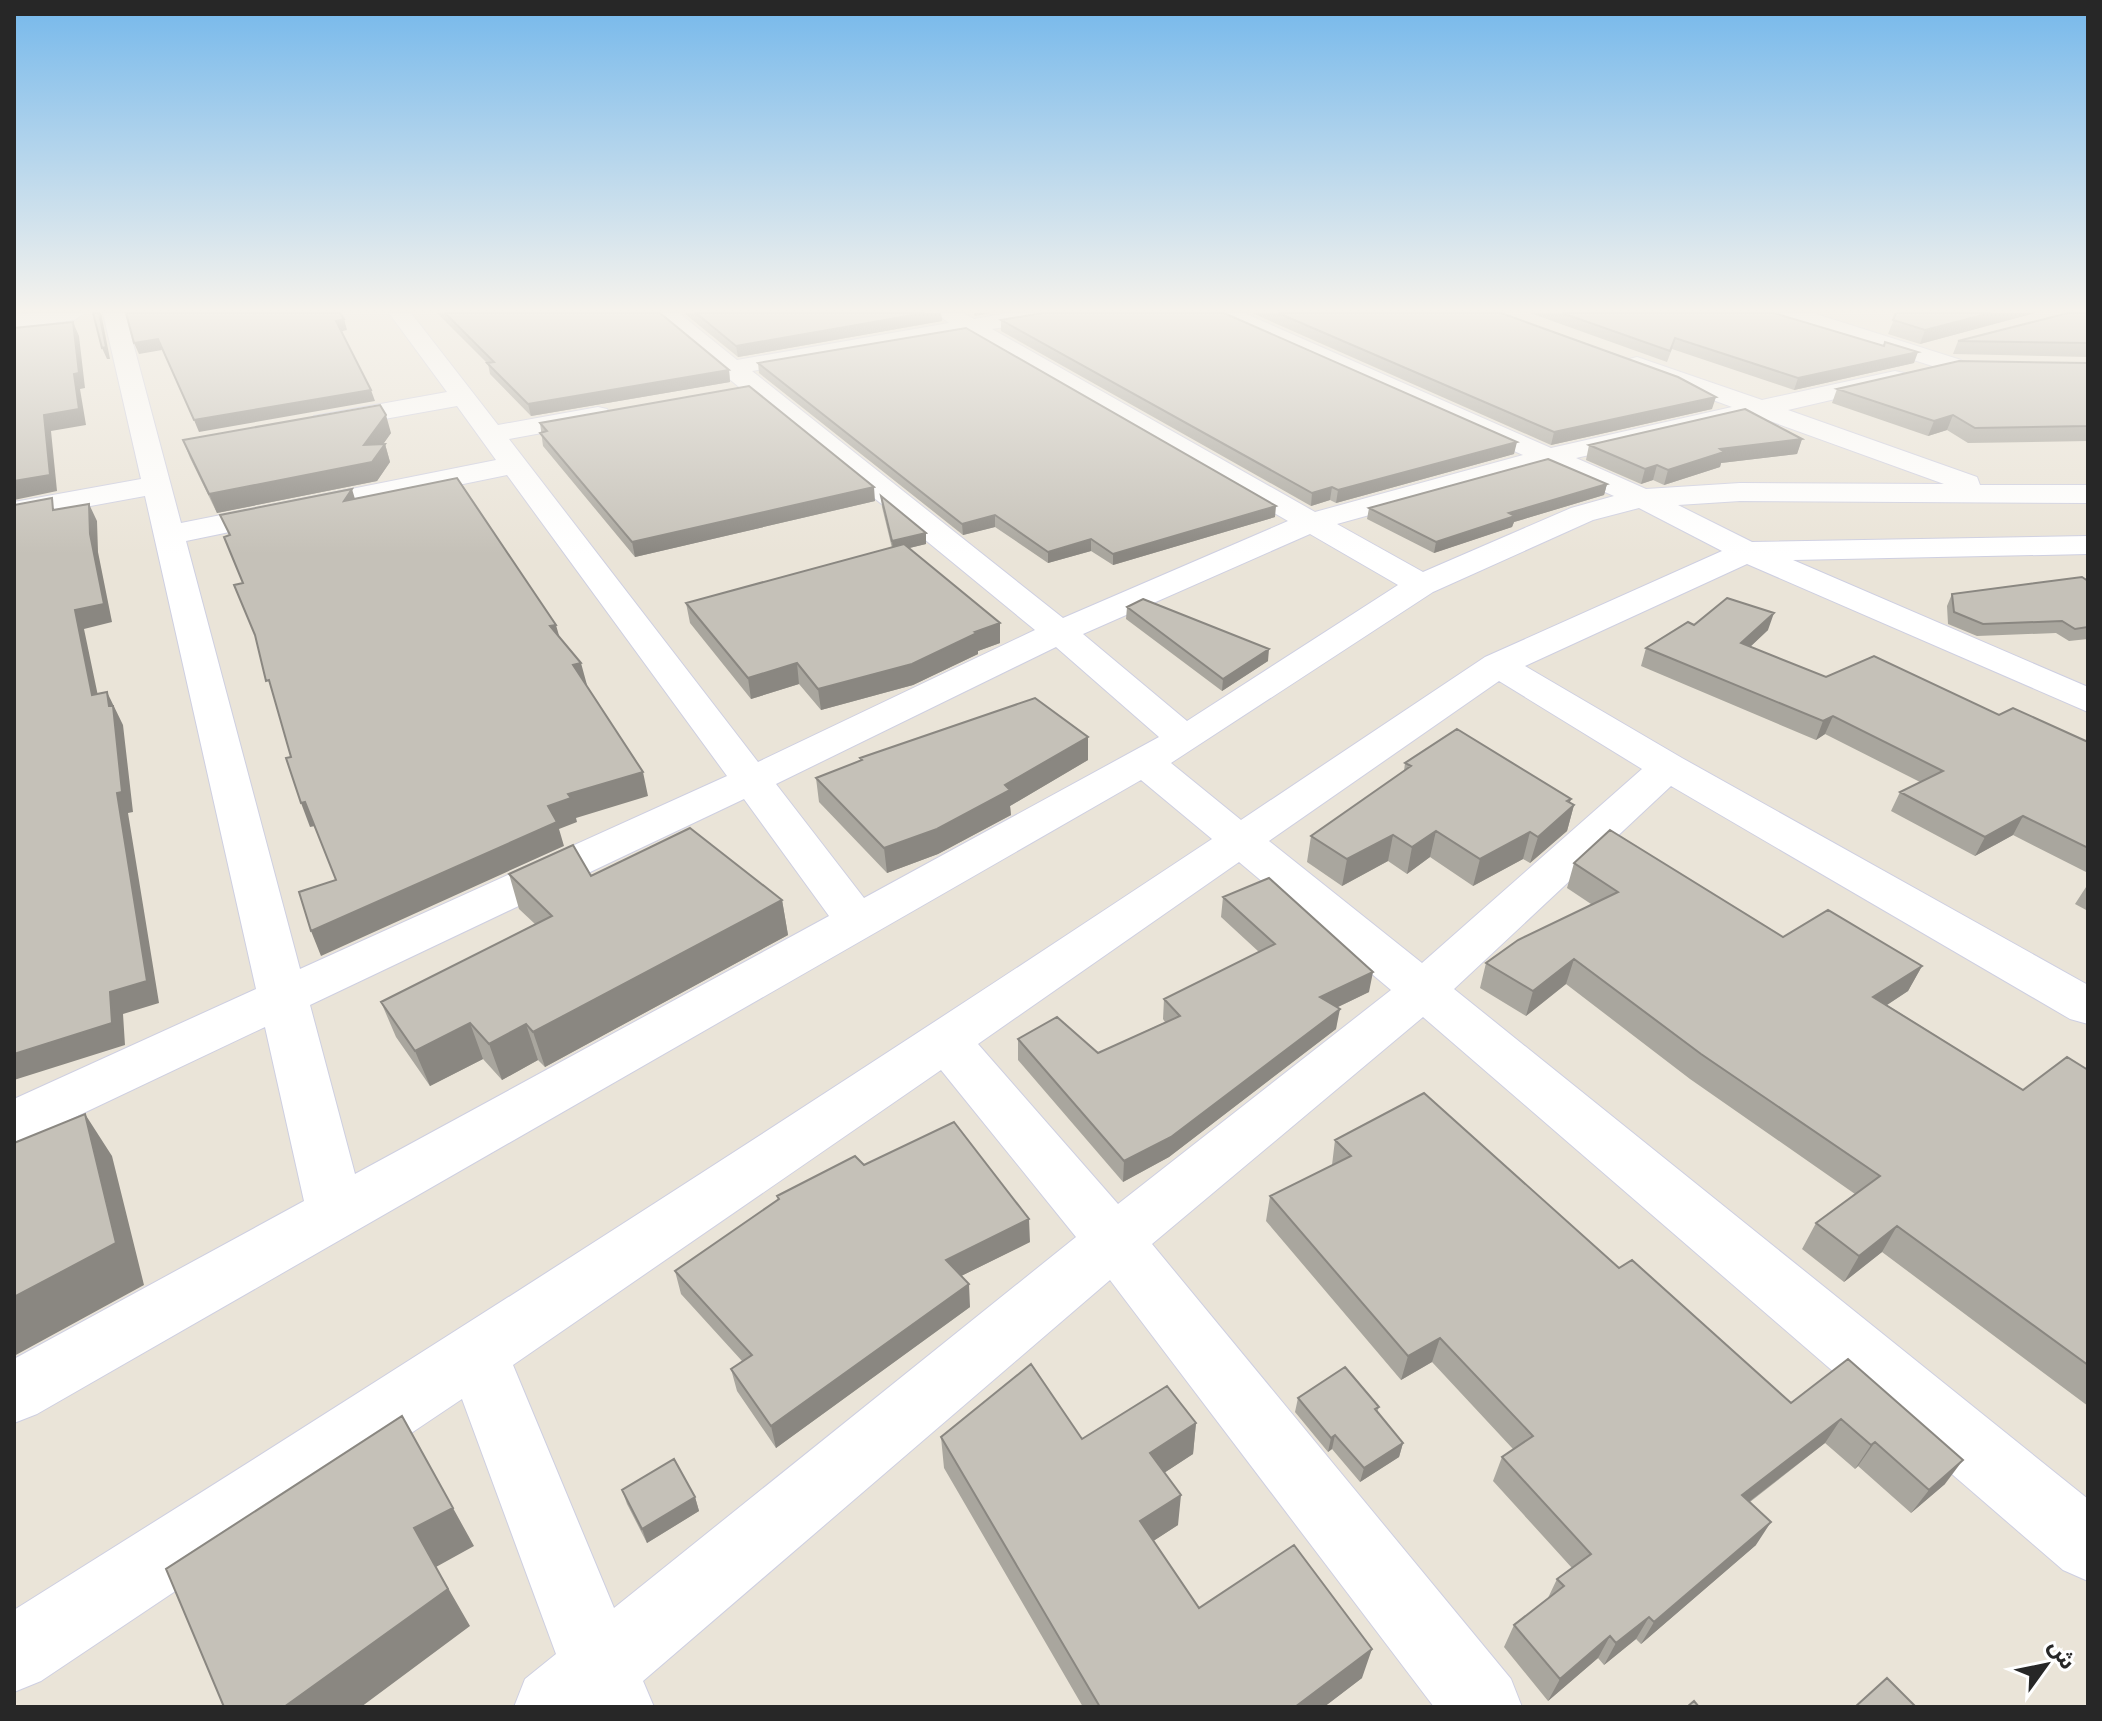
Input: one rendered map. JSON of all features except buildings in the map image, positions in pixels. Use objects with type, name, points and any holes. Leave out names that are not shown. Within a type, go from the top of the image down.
[{"type":"street","points":[[140,393],[162,461],[169,535],[336,1212]]},
{"type":"street","points":[[460,393],[857,921]]},
{"type":"street","points":[[762,393],[1059,632],[1240,841],[2088,1545]]},
{"type":"street","points":[[1087,393],[1421,585]]},
{"type":"street","points":[[1408,393],[1642,498],[1747,552],[2088,701]]},
{"type":"street","points":[[1717,393],[1999,494]]},
{"type":"street","points":[[14,1122],[750,781],[1059,632],[1311,522],[1551,456],[1811,393]]},
{"type":"street","points":[[290,427],[463,397]]},
{"type":"street","points":[[490,434],[630,410]]},
{"type":"street","points":[[14,511],[162,461]]},
{"type":"street","points":[[169,535],[514,465]]},
{"type":"street","points":[[14,1393],[1164,751],[1421,585],[1582,514],[1642,498],[1740,492],[2088,494]]},
{"type":"street","points":[[14,1654],[477,1354],[946,1041],[1498,665],[1747,552],[2088,545]]},
{"type":"street","points":[[1498,665],[1668,767],[2088,1007]]},
{"type":"street","points":[[477,1354],[589,1694],[1114,1241],[1423,990],[1668,767]]},
{"type":"street","points":[[946,1041],[1114,1241],[1483,1707]]}]
